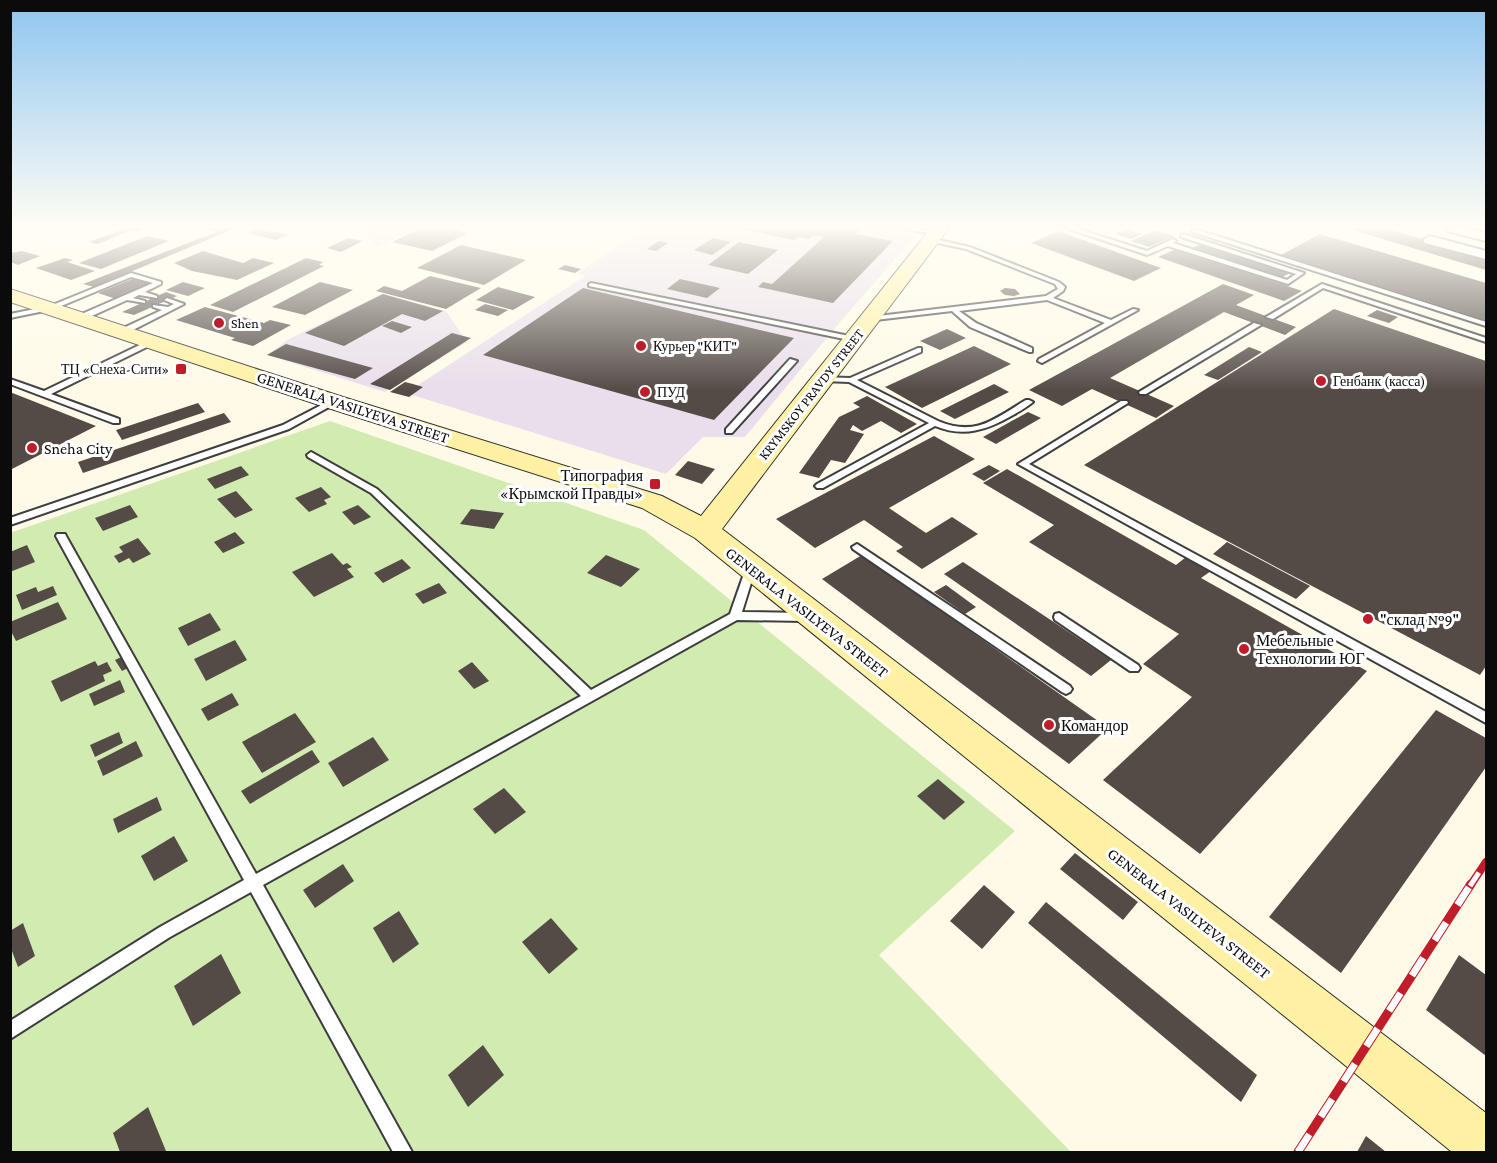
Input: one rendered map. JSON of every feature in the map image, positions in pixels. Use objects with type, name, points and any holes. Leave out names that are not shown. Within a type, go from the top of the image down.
[{"type":"main road","name":"KRYMSKOY PRAVDY STREET","points":[[705,531],[898,282]]},
{"type":"main road","name":"GENERALA VASILYEVA STREET","points":[[10,295],[117,318],[334,402],[652,502],[705,531],[1486,1146]]},
{"type":"lane","points":[[117,318],[128,282]]},
{"type":"lane","points":[[44,394],[117,318],[126,298],[159,283],[156,282]]},
{"type":"lane","points":[[869,319],[1048,298],[1055,295],[1062,287],[1055,282]]},
{"type":"lane","points":[[1357,282],[1486,324]]},
{"type":"lane","points":[[591,285],[854,339]]},
{"type":"lane","points":[[1270,317],[1322,286],[1486,340]]},
{"type":"lane","points":[[138,292],[155,297]]},
{"type":"lane","points":[[126,298],[143,302]]},
{"type":"lane","points":[[1048,298],[1111,323]]},
{"type":"lane","points":[[10,316],[117,318],[169,309],[181,304],[167,300]]},
{"type":"lane","points":[[155,306],[169,309]]},
{"type":"lane","points":[[953,309],[973,325],[1029,350]]},
{"type":"lane","points":[[1041,361],[1135,310]]},
{"type":"lane","points":[[1143,392],[1257,325]]},
{"type":"lane","points":[[851,380],[918,350]]},
{"type":"lane","points":[[729,431],[793,361]]},
{"type":"lane","points":[[823,379],[851,380],[948,429],[975,431],[1029,402]]},
{"type":"lane","points":[[10,381],[116,421]]},
{"type":"lane","points":[[10,522],[286,427],[334,402]]},
{"type":"lane","points":[[1124,404],[1022,464],[1486,718]]},
{"type":"lane","points":[[820,486],[935,423]]},
{"type":"lane","points":[[311,454],[374,491],[590,697]]},
{"type":"lane","points":[[61,536],[403,1152]]},
{"type":"lane","points":[[857,547],[1066,689]]},
{"type":"lane","points":[[735,616],[750,570]]},
{"type":"lane","points":[[10,1031],[165,932],[735,616],[814,618]]},
{"type":"lane","points":[[1059,617],[1134,668]]},
{"type":"shaded area","points":[[575,282],[875,282],[745,437],[703,437],[666,474],[406,393]]},
{"type":"shaded area","points":[[381,294],[446,311],[467,342],[385,392],[267,355],[289,339]]},
{"type":"green space","points":[[330,421],[644,530],[1015,831],[879,955],[1071,1152],[11,1152],[10,533]]},
{"type":"building","points":[[87,282],[105,282],[94,287],[83,284]]},
{"type":"building","points":[[124,282],[151,284],[116,299],[98,293]]},
{"type":"building","points":[[182,282],[205,288],[188,296],[166,290]]},
{"type":"building","points":[[256,282],[292,282],[233,312],[210,305]]},
{"type":"building","points":[[319,282],[353,290],[305,315],[272,307]]},
{"type":"building","points":[[418,282],[457,282],[481,288],[446,309],[376,291],[384,286],[402,291]]},
{"type":"building","points":[[676,282],[695,282],[720,288],[707,298],[667,289]]},
{"type":"building","points":[[763,282],[853,282],[833,303],[758,287]]},
{"type":"building","points":[[1230,282],[1276,282],[1302,291],[1284,301]]},
{"type":"building","points":[[1367,282],[1486,283],[1486,320]]},
{"type":"building","points":[[1223,284],[1254,295],[1236,305],[1296,327],[1285,335],[1224,312],[1110,378],[1174,406],[1156,418],[1092,389],[1062,406],[1029,390]]},
{"type":"building","points":[[498,287],[535,297],[513,310],[476,300]]},
{"type":"building","name":"Курьер \"КИТ\"","points":[[583,288],[794,338],[714,420],[483,355]]},
{"type":"building","points":[[1005,288],[1015,289],[1020,294],[1005,295],[1000,291]]},
{"type":"building","points":[[166,292],[177,296],[134,315],[122,312]]},
{"type":"building","points":[[383,294],[443,311],[425,321],[402,314],[344,346],[305,333]]},
{"type":"building","points":[[485,304],[508,310],[498,316],[475,310]]},
{"type":"building","points":[[205,307],[264,323],[270,320],[291,325],[253,346],[231,340],[235,338],[176,320]]},
{"type":"building","points":[[1334,309],[1486,361],[1486,666],[1480,675],[1084,465]]},
{"type":"building","points":[[1377,310],[1398,317],[1389,323],[1367,316]]},
{"type":"building","points":[[392,321],[412,327],[401,333],[382,326]]},
{"type":"building","points":[[947,329],[966,338],[940,350],[920,341]]},
{"type":"building","points":[[452,333],[471,338],[390,390],[370,384]]},
{"type":"building","points":[[286,344],[373,368],[355,379],[267,355]]},
{"type":"building","points":[[974,346],[1011,364],[922,408],[885,387]]},
{"type":"building","points":[[1249,347],[1262,352],[1218,380],[1204,375]]},
{"type":"building","points":[[405,382],[423,387],[409,397],[390,392]]},
{"type":"building","points":[[994,384],[1009,392],[955,419],[940,411]]},
{"type":"building","name":"Sneha City","points":[[10,392],[96,426],[10,470]]},
{"type":"building","points":[[867,396],[917,424],[901,433],[881,421],[862,431],[853,425],[850,430],[864,434],[845,463],[831,460],[819,478],[799,473],[839,417],[860,407],[853,403]]},
{"type":"building","points":[[198,403],[205,412],[122,440],[116,430]]},
{"type":"building","points":[[1028,412],[1041,418],[996,444],[983,437]]},
{"type":"building","points":[[224,413],[231,422],[83,473],[78,462]]},
{"type":"building","points":[[934,436],[975,459],[889,508],[926,533],[952,517],[978,534],[922,569],[896,551],[903,547],[864,520],[815,548],[776,519]]},
{"type":"building","points":[[688,461],[715,469],[702,484],[675,475]]},
{"type":"building","points":[[989,465],[1000,471],[984,481],[972,474]]},
{"type":"building","points":[[241,466],[249,475],[215,489],[207,479]]},
{"type":"building","name":"Мебельные Технологии ЮГ","points":[[1007,469],[1176,565],[1186,557],[1211,571],[1201,578],[1367,671],[1200,854],[1103,780],[1192,697],[1143,664],[1179,634],[1029,542],[1054,525],[983,483]]},
{"type":"building","points":[[321,487],[331,497],[324,500],[327,504],[309,512],[295,498]]},
{"type":"building","points":[[236,491],[253,510],[235,518],[217,499]]},
{"type":"building","points":[[130,505],[138,517],[103,531],[95,518]]},
{"type":"building","points":[[358,505],[371,517],[354,525],[342,512]]},
{"type":"building","points":[[471,509],[504,513],[494,529],[460,524]]},
{"type":"building","points":[[235,532],[245,543],[223,553],[214,542]]},
{"type":"building","points":[[138,538],[151,554],[133,563],[129,558],[119,563],[114,556],[123,552],[119,547]]},
{"type":"building","points":[[1227,542],[1310,586],[1296,599],[1213,554]]},
{"type":"building","points":[[27,545],[35,562],[10,572],[10,552]]},
{"type":"building","points":[[332,553],[343,565],[347,563],[352,567],[347,569],[354,577],[314,597],[292,572]]},
{"type":"building","points":[[606,555],[640,569],[621,587],[587,573]]},
{"type":"building","points":[[862,555],[1108,728],[1069,764],[822,579]]},
{"type":"building","points":[[402,559],[411,568],[383,583],[374,573]]},
{"type":"building","points":[[963,562],[1111,660],[1091,676],[944,574]]},
{"type":"building","points":[[439,583],[447,593],[423,604],[415,594]]},
{"type":"building","points":[[946,585],[976,607],[965,614],[934,592]]},
{"type":"building","points":[[53,586],[57,595],[22,610],[16,595],[36,587],[38,592]]},
{"type":"building","points":[[58,602],[67,619],[16,641],[10,629],[10,622]]},
{"type":"building","points":[[210,613],[221,630],[188,646],[178,628]]},
{"type":"building","points":[[235,640],[247,660],[206,681],[194,659]]},
{"type":"building","points":[[128,654],[134,665],[122,671],[115,660]]},
{"type":"building","points":[[95,661],[98,666],[107,662],[112,671],[103,675],[105,681],[61,702],[51,681]]},
{"type":"building","points":[[472,662],[489,681],[474,689],[458,671]]},
{"type":"building","points":[[120,680],[125,692],[94,706],[89,694]]},
{"type":"building","points":[[232,693],[239,705],[208,721],[201,709]]},
{"type":"building","points":[[1436,710],[1486,738],[1486,767],[1341,973],[1269,917]]},
{"type":"building","points":[[295,713],[316,742],[262,773],[242,742]]},
{"type":"building","points":[[119,732],[123,743],[95,757],[90,745]]},
{"type":"building","points":[[373,737],[389,760],[343,787],[328,763]]},
{"type":"building","points":[[136,741],[143,756],[103,776],[97,761]]},
{"type":"building","points":[[312,750],[320,762],[250,804],[241,791]]},
{"type":"building","points":[[938,779],[965,802],[944,820],[917,796]]},
{"type":"building","points":[[504,788],[526,812],[495,834],[473,809]]},
{"type":"building","points":[[157,797],[162,810],[118,833],[113,819]]},
{"type":"building","points":[[174,836],[188,861],[154,881],[141,856]]},
{"type":"building","points":[[1075,853],[1138,902],[1123,920],[1060,869]]},
{"type":"building","points":[[343,864],[354,881],[315,908],[303,890]]},
{"type":"building","points":[[984,885],[1015,912],[982,949],[950,921]]},
{"type":"building","points":[[1046,902],[1257,1075],[1241,1102],[1028,923]]},
{"type":"building","points":[[399,911],[419,944],[393,963],[373,928]]},
{"type":"building","points":[[551,918],[578,949],[549,974],[522,942]]},
{"type":"building","points":[[23,923],[35,956],[18,967],[10,946],[10,931]]},
{"type":"building","points":[[221,954],[241,993],[193,1026],[174,986]]},
{"type":"building","points":[[1459,955],[1486,975],[1486,1056],[1426,1010]]},
{"type":"building","points":[[483,1045],[504,1075],[468,1107],[448,1075]]},
{"type":"building","points":[[148,1107],[166,1151],[120,1152],[113,1133]]},
{"type":"building","points":[[1366,1136],[1386,1152],[1357,1152]]},
{"type":"railway","points":[[1470,886],[1486,862]]},
{"type":"railway","points":[[1298,1152],[1471,884]]},
{"type":"place","name":"Shen","points":[[219,323]]},
{"type":"place","name":"Курьер \"КИТ\"","points":[[641,346]]},
{"type":"place","name":"ТЦ «Снеха-Сити»","points":[[181,369]]},
{"type":"place","name":"Генбанк (касса)","points":[[1321,381]]},
{"type":"place","name":"ПУД","points":[[645,392]]},
{"type":"place","name":"Sneha City","points":[[32,448]]},
{"type":"place","name":"Типография «Крымской Правды»","points":[[655,484]]},
{"type":"place","name":"\"склад №9\"","points":[[1368,619]]},
{"type":"place","name":"Мебельные Технологии ЮГ","points":[[1244,649]]},
{"type":"place","name":"Командор","points":[[1049,725]]}]
